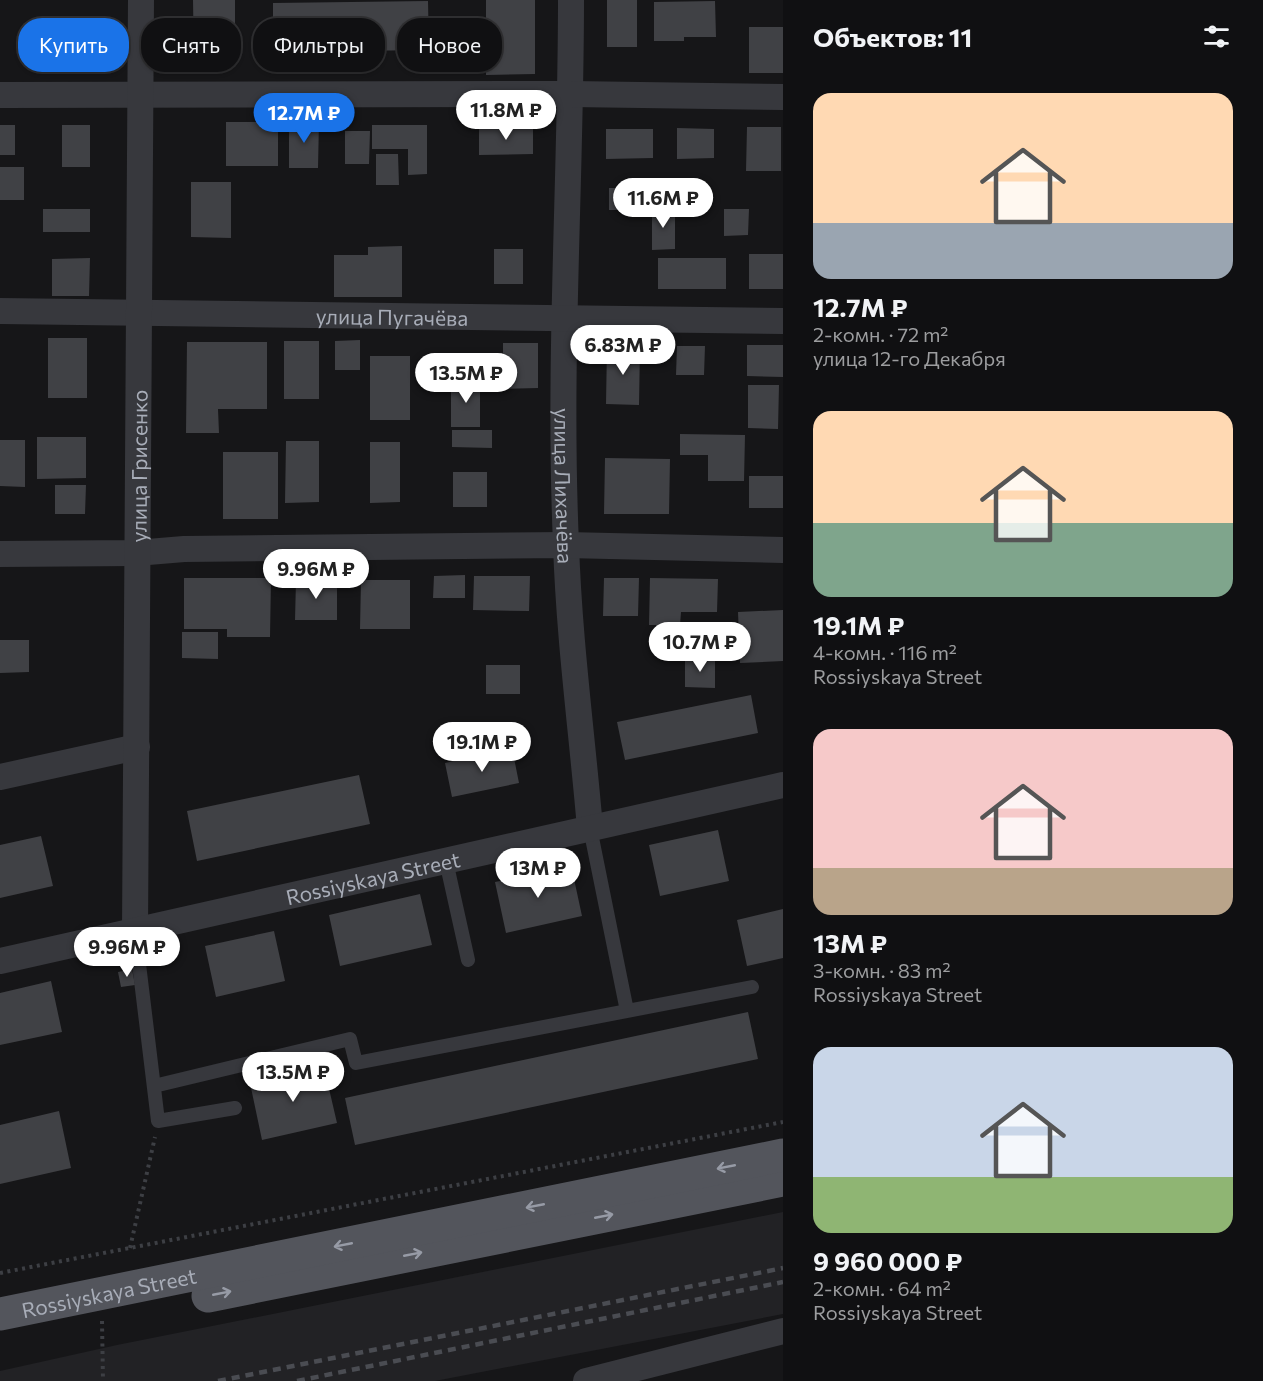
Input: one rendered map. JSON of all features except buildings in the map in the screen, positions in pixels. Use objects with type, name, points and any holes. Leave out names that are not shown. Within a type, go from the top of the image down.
[{"type":"main road","name":"Rossiyskaya Street","points":[[0,1314],[783,1155]]},
{"type":"main road","name":"Rossiyskaya Street","points":[[0,1338],[783,1180]]},
{"type":"street","name":"улица Грисенко","points":[[135,931],[141,0]]},
{"type":"street","name":"улица Лихачёва","points":[[571,0],[571,94],[563,318],[566,545],[590,828]]},
{"type":"street","points":[[0,96],[571,94],[783,97]]},
{"type":"street","name":"улица Пугачёва","points":[[0,310],[140,310],[783,321]]},
{"type":"street","points":[[0,554],[136,553],[184,549],[566,545],[783,550]]},
{"type":"street","points":[[0,777],[137,747]]},
{"type":"street","name":"Rossiyskaya Street","points":[[0,961],[783,785]]},
{"type":"street","points":[[586,1381],[783,1331]]},
{"type":"lane","points":[[590,828],[627,1011]]},
{"type":"lane","points":[[446,861],[468,960]]},
{"type":"lane","points":[[135,931],[158,1121],[236,1108]]},
{"type":"lane","points":[[154,1086],[350,1039],[356,1063],[752,987]]},
{"type":"path","points":[[130,1248],[158,1121]]},
{"type":"path","points":[[0,1273],[783,1122]]},
{"type":"path","points":[[101,1317],[103,1381]]},
{"type":"shaded area","points":[[783,1212],[783,1314],[435,1381],[0,1381],[0,1371],[117,1345]]},
{"type":"railway","points":[[218,1381],[783,1268]]},
{"type":"railway","points":[[297,1381],[783,1282]]}]
